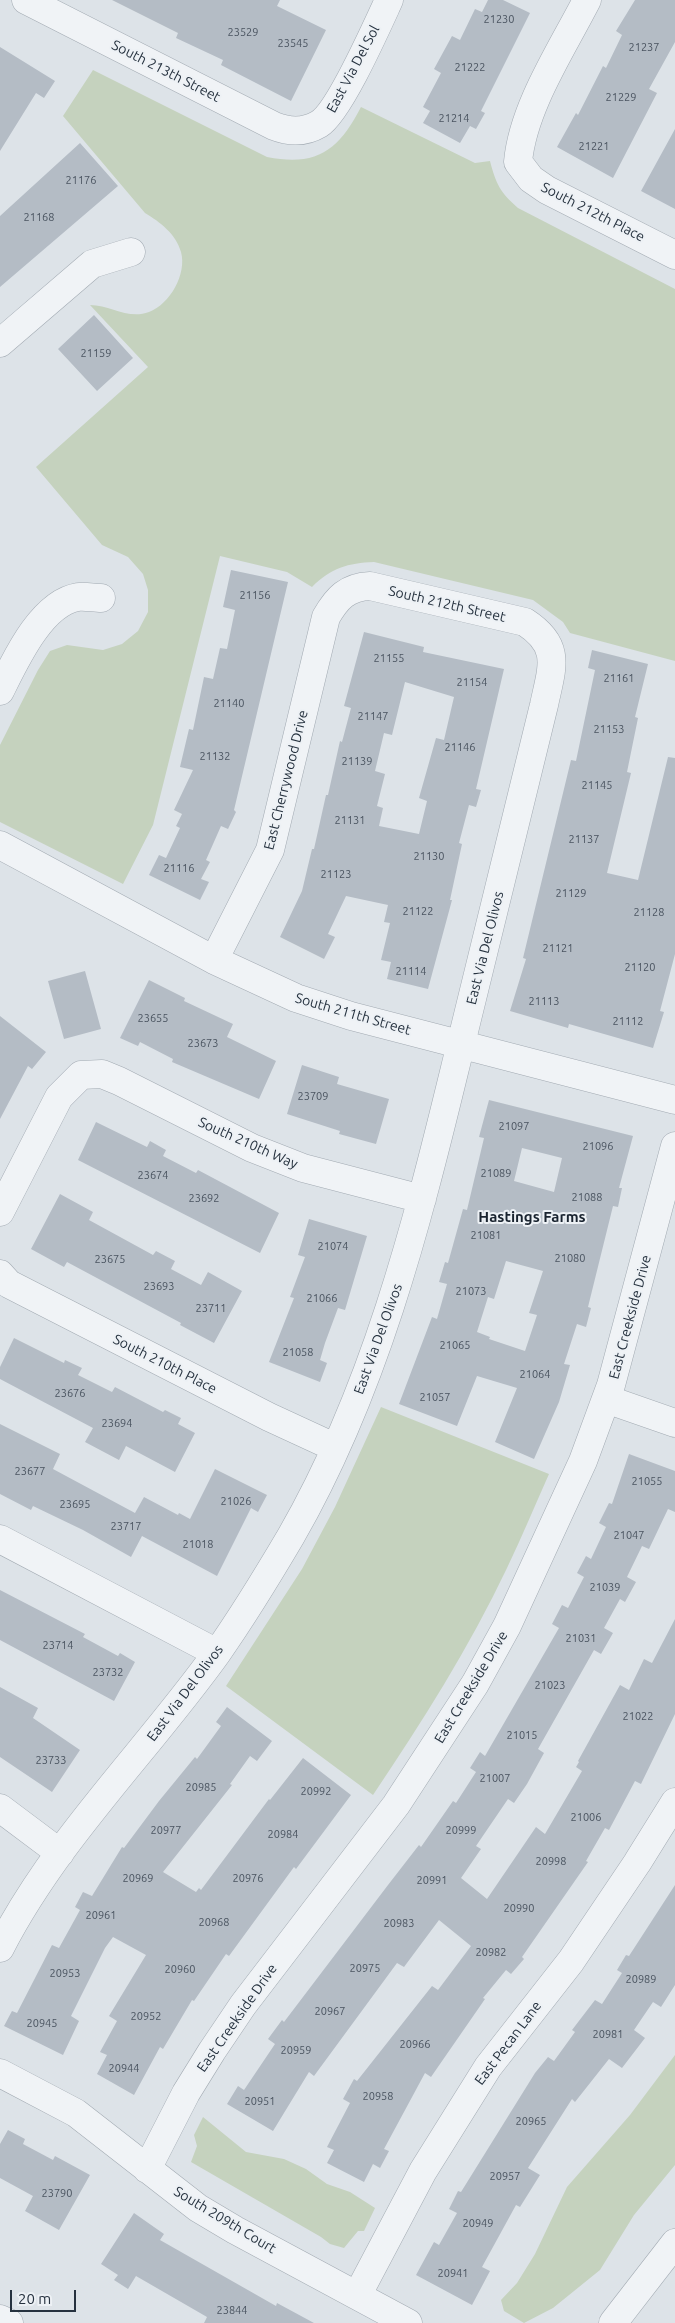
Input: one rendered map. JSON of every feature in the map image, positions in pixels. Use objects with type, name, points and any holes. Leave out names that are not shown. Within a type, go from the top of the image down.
[{"type":"street","name":"South 213th Street","points":[[26,0],[274,126],[296,131],[309,129]]},
{"type":"street","name":"East Via Del Sol","points":[[309,129],[323,121],[335,107],[389,0]]},
{"type":"street","name":"South 212th Place","points":[[587,0],[528,116],[520,139],[518,162],[531,179],[547,190],[675,254]]},
{"type":"street","points":[[0,343],[92,264],[131,252]]},
{"type":"street","name":"South 212th Street","points":[[341,595],[358,587],[380,589],[525,622],[538,630],[547,641]]},
{"type":"street","name":"East Cherrywood Drive","points":[[214,960],[270,850],[326,617],[341,595]]},
{"type":"street","points":[[0,691],[17,658],[36,628],[55,608],[77,597],[101,598]]},
{"type":"street","name":"East Via Del Olivos","points":[[0,1948],[23,1906],[60,1853],[217,1653],[291,1535],[334,1447],[372,1359],[406,1259],[422,1199],[544,704],[552,664],[547,641]]},
{"type":"street","name":"South 211th Street","points":[[0,845],[214,960],[270,987],[328,1010],[675,1100]]},
{"type":"street","name":"South 210th Way","points":[[0,1212],[59,1097],[81,1075],[102,1074],[119,1080],[252,1148],[303,1168],[422,1199]]},
{"type":"street","name":"East Creekside Drive","points":[[147,2169],[186,2093],[212,2051],[243,2005],[396,1805],[475,1684],[507,1626],[583,1461],[606,1399],[644,1270],[675,1146]]},
{"type":"street","name":"South 210th Place","points":[[0,1274],[9,1284],[260,1413],[334,1447]]},
{"type":"street","points":[[606,1399],[675,1423]]},
{"type":"street","points":[[0,1539],[217,1653]]},
{"type":"street","name":"East Pecan Lane","points":[[358,2294],[422,2170],[488,2067],[571,1961],[638,1863],[675,1802]]},
{"type":"street","points":[[0,1808],[60,1853]]},
{"type":"street","name":"South 209th Court","points":[[0,2073],[76,2113],[198,2208],[235,2230],[358,2294],[408,2323]]},
{"type":"street","points":[[613,2323],[675,2243]]},
{"type":"street","points":[[0,2319],[9,2323]]},
{"type":"green space","points":[[93,70],[267,157],[300,159],[313,157],[324,152],[344,134],[361,107],[475,163],[490,161],[494,176],[500,187],[518,208],[675,289],[675,661],[570,633],[563,622],[533,600],[374,562],[348,565],[340,568],[326,575],[312,587],[287,572],[220,556],[153,825],[123,884],[0,822],[0,745],[38,670],[50,651],[67,645],[103,650],[122,644],[138,631],[148,612],[148,590],[143,574],[128,557],[102,545],[36,467],[148,367],[90,305],[134,314],[149,312],[157,308],[170,295],[179,279],[181,270],[181,252],[171,234],[145,213],[63,116]]},
{"type":"green space","points":[[381,1407],[549,1474],[513,1556],[477,1627],[427,1712],[373,1795],[226,1686],[302,1569],[335,1507]]},
{"type":"green space","points":[[675,2055],[675,2165],[634,2215],[600,2270],[553,2308],[524,2323],[504,2311],[501,2300],[517,2283],[535,2254],[567,2187],[630,2115]]},
{"type":"green space","points":[[203,2117],[246,2152],[284,2159],[306,2169],[327,2184],[350,2192],[375,2208],[364,2231],[358,2231],[344,2248],[330,2244],[191,2162],[197,2146],[194,2135]]},
{"type":"building","points":[[112,0],[280,0],[277,6],[326,30],[291,101],[221,65],[223,60],[176,38],[178,33]]},
{"type":"building","points":[[488,0],[503,0],[530,13],[481,111],[485,113],[476,129],[470,126],[460,143],[423,123],[430,111],[423,107],[441,73],[434,69],[452,36],[460,40],[475,9],[482,12]]},
{"type":"building","points":[[635,0],[675,0],[675,42],[649,89],[657,93],[613,178],[557,147],[576,113],[578,115],[603,66],[606,68],[622,35],[616,31]]},
{"type":"building","points":[[0,47],[55,81],[44,98],[36,93],[0,151]]},
{"type":"building","points":[[675,129],[675,209],[641,191]]},
{"type":"building","points":[[80,143],[118,186],[0,287],[0,216]]},
{"type":"building","points":[[94,315],[133,358],[97,391],[58,349]]},
{"type":"building","points":[[231,570],[288,582],[234,810],[236,812],[228,829],[221,826],[206,860],[210,862],[201,879],[209,882],[200,900],[149,875],[159,855],[166,858],[180,828],[176,826],[182,814],[174,810],[193,770],[180,767],[189,729],[193,730],[204,677],[213,679],[220,648],[227,649],[235,610],[223,607]]},
{"type":"building","points":[[364,632],[424,647],[423,652],[504,669],[476,789],[481,790],[476,807],[469,805],[459,843],[462,844],[450,900],[452,900],[428,989],[387,979],[391,962],[381,960],[390,923],[384,922],[388,905],[346,896],[328,934],[335,937],[324,959],[280,937],[302,891],[312,849],[314,849],[340,741],[342,742],[351,708],[344,706]],"holes":[[[405,682],[454,697],[444,740],[436,738],[419,798],[427,801],[419,834],[379,826],[383,808],[377,806],[385,774],[375,771],[384,733],[392,735]]]},
{"type":"building","points":[[592,650],[648,664],[635,717],[638,718],[627,772],[631,773],[607,873],[638,880],[668,757],[675,758],[675,954],[660,1011],[664,1012],[653,1048],[569,1024],[568,1028],[510,1011],[526,959],[523,958],[571,760],[576,761],[595,670],[588,668]]},
{"type":"building","points":[[85,971],[101,1029],[64,1039],[48,981]]},
{"type":"building","points":[[149,980],[185,998],[184,1001],[233,1024],[227,1037],[276,1061],[259,1099],[172,1062],[173,1059],[140,1042],[138,1046],[120,1038]]},
{"type":"building","points":[[0,1016],[46,1052],[32,1069],[28,1066],[0,1119]]},
{"type":"building","points":[[302,1065],[339,1077],[337,1084],[389,1099],[376,1144],[339,1134],[340,1131],[287,1114]]},
{"type":"building","points":[[489,1100],[633,1136],[619,1188],[622,1188],[618,1207],[613,1206],[588,1307],[591,1308],[586,1327],[577,1324],[564,1364],[570,1365],[559,1402],[534,1459],[495,1442],[517,1388],[477,1376],[457,1426],[399,1404],[432,1317],[437,1319],[447,1284],[439,1282],[445,1262],[448,1263],[463,1209],[467,1210],[484,1138],[479,1137]],"holes":[[[522,1148],[562,1158],[554,1192],[514,1181]],[[506,1261],[543,1271],[529,1313],[537,1315],[525,1351],[489,1339],[490,1337],[477,1332],[488,1297],[494,1299]]]},
{"type":"building","points":[[96,1122],[147,1147],[150,1141],[166,1150],[163,1156],[196,1173],[198,1170],[279,1213],[260,1253],[78,1160]]},
{"type":"building","points":[[60,1194],[93,1212],[89,1220],[153,1255],[156,1251],[175,1261],[171,1269],[201,1285],[208,1272],[242,1291],[214,1343],[180,1325],[181,1323],[67,1262],[64,1267],[31,1249]]},
{"type":"building","points":[[309,1219],[367,1236],[345,1310],[338,1308],[325,1343],[320,1360],[327,1363],[320,1382],[269,1362],[294,1298],[290,1297],[305,1257],[298,1255]]},
{"type":"building","points":[[14,1338],[64,1363],[65,1360],[82,1368],[78,1375],[112,1392],[115,1387],[163,1412],[165,1410],[181,1418],[178,1424],[195,1433],[175,1472],[126,1446],[119,1460],[85,1442],[93,1428],[0,1379],[0,1367]]},
{"type":"building","points":[[0,1424],[60,1454],[53,1469],[135,1513],[144,1497],[178,1515],[179,1513],[190,1519],[215,1469],[267,1495],[258,1512],[251,1508],[217,1576],[142,1536],[131,1557],[83,1530],[33,1506],[31,1510],[0,1494]]},
{"type":"building","points":[[629,1454],[675,1471],[675,1512],[668,1509],[649,1549],[642,1546],[627,1577],[636,1582],[625,1602],[620,1599],[604,1628],[613,1633],[601,1654],[594,1650],[538,1749],[544,1753],[527,1784],[514,1803],[508,1799],[476,1846],[481,1849],[461,1878],[487,1899],[536,1827],[545,1834],[582,1771],[576,1767],[578,1761],[620,1685],[629,1690],[644,1659],[652,1663],[675,1619],[675,1714],[641,1784],[635,1781],[609,1830],[605,1828],[586,1861],[588,1862],[522,1957],[524,1959],[511,1974],[506,1970],[483,1998],[485,1999],[431,2077],[425,2073],[384,2149],[389,2151],[380,2168],[373,2164],[364,2182],[327,2163],[334,2150],[327,2147],[350,2103],[343,2099],[354,2079],[357,2081],[432,1986],[438,1990],[471,1946],[439,1920],[404,1967],[397,1963],[314,2076],[309,2072],[273,2131],[227,2104],[238,2086],[244,2090],[275,2044],[268,2039],[282,2020],[284,2022],[419,1845],[421,1847],[453,1801],[456,1803],[476,1772],[470,1768],[480,1752],[485,1756],[559,1628],[552,1624],[562,1605],[568,1608],[584,1577],[577,1573],[586,1556],[591,1559],[606,1527],[599,1523],[609,1503],[612,1504]]},
{"type":"building","points":[[0,1590],[85,1634],[83,1637],[118,1656],[120,1653],[135,1662],[114,1701],[0,1640]]},
{"type":"building","points":[[0,1687],[38,1708],[33,1718],[80,1750],[52,1792],[0,1757]]},
{"type":"building","points":[[227,1707],[272,1741],[257,1761],[250,1756],[230,1784],[232,1785],[163,1872],[196,1892],[199,1888],[201,1890],[269,1799],[303,1758],[351,1795],[296,1869],[294,1867],[229,1956],[226,1954],[194,2001],[192,2000],[163,2049],[160,2047],[134,2095],[97,2074],[107,2055],[100,2052],[117,2021],[109,2016],[146,1955],[113,1937],[105,1948],[71,2016],[79,2021],[63,2055],[4,2026],[12,2011],[17,2013],[52,1945],[59,1948],[80,1910],[75,1907],[83,1892],[92,1896],[122,1847],[124,1848],[195,1757],[197,1759],[221,1726],[216,1722]]},
{"type":"building","points":[[675,1885],[675,1985],[661,2007],[653,2002],[634,2030],[645,2038],[622,2068],[609,2059],[575,2102],[572,2099],[528,2168],[540,2175],[520,2207],[516,2205],[482,2267],[490,2271],[472,2305],[416,2275],[434,2242],[439,2245],[457,2213],[449,2209],[458,2191],[461,2192],[535,2073],[548,2057],[554,2061],[575,2032],[572,2030],[595,2000],[602,2004],[622,1973],[617,1970],[626,1955],[629,1956]]},
{"type":"building","points":[[8,2130],[25,2139],[23,2144],[53,2160],[55,2156],[90,2175],[59,2230],[25,2211],[33,2196],[0,2178],[0,2144]]},
{"type":"building","points":[[134,2213],[164,2234],[160,2240],[276,2306],[277,2303],[314,2323],[204,2323],[207,2317],[136,2276],[128,2289],[114,2280],[118,2275],[101,2264]]},
{"type":"district","name":"Hastings Farms","points":[[532,1217]]}]
